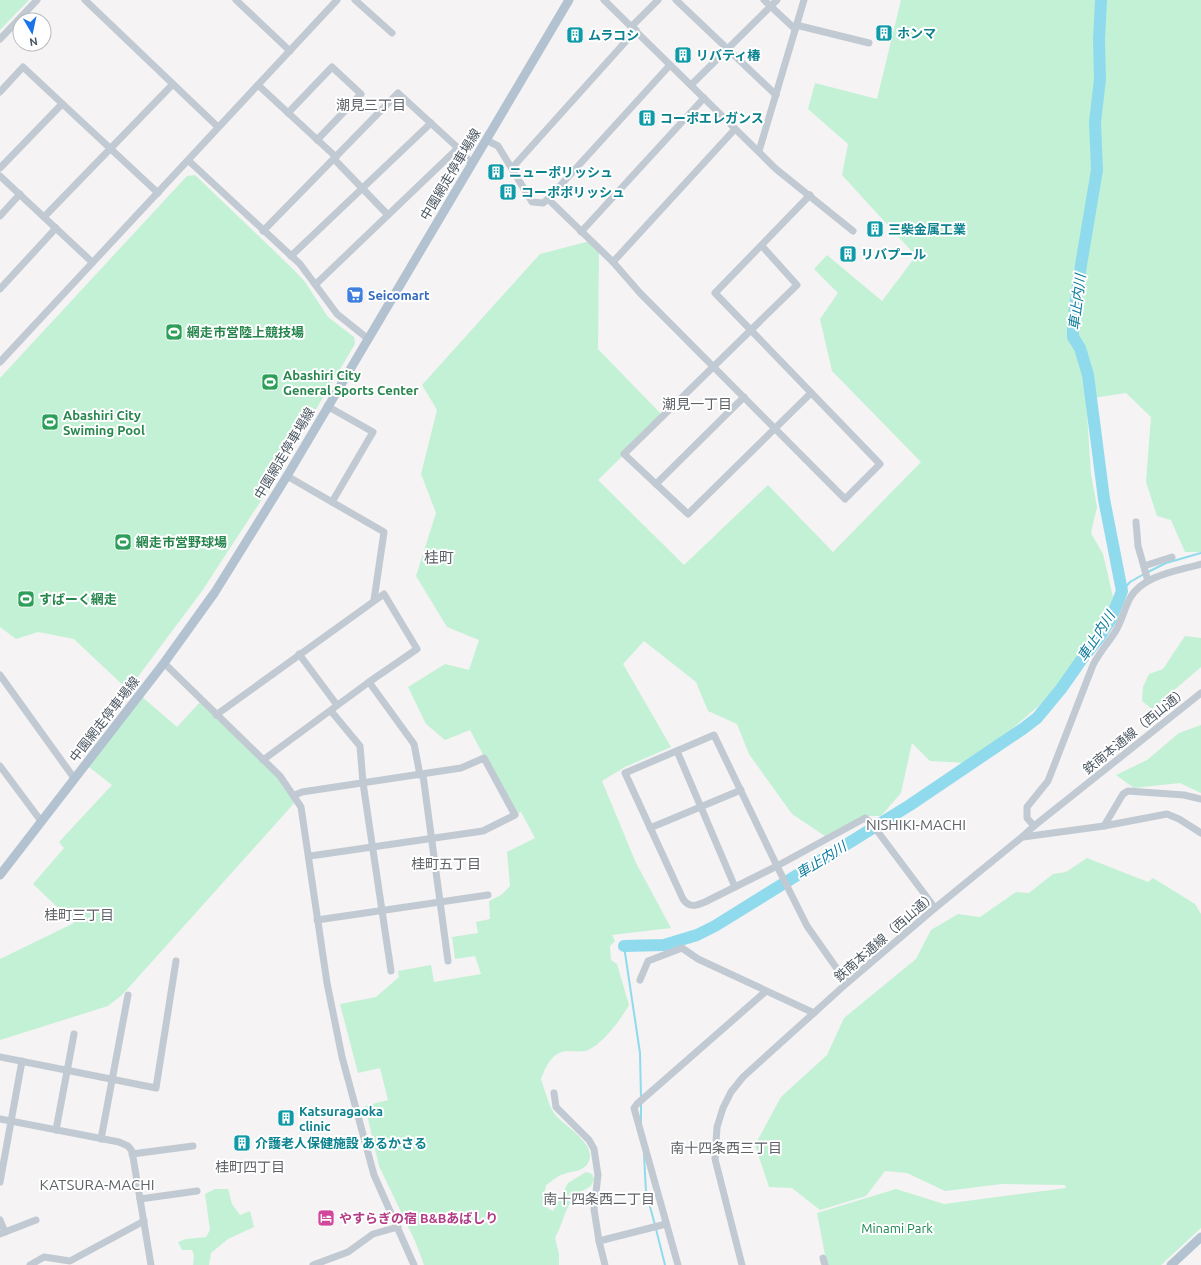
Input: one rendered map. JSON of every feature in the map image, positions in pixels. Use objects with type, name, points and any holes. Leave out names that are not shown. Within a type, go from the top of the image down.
[{"type":"main road","name":"中園網走停車場線","points":[[0,875],[164,664],[215,592],[287,476],[367,338],[569,0]]},
{"type":"main road","points":[[1170,1265],[1201,1237]]},
{"type":"street","points":[[0,39],[37,0]]},
{"type":"street","points":[[85,0],[218,127]]},
{"type":"street","points":[[236,0],[290,51]]},
{"type":"street","points":[[0,362],[92,262],[189,161],[218,127],[337,0]]},
{"type":"street","points":[[355,0],[392,33]]},
{"type":"street","points":[[604,0],[776,169],[853,231]]},
{"type":"street","points":[[512,168],[658,0]]},
{"type":"street","points":[[676,0],[776,95]]},
{"type":"street","points":[[764,0],[796,27],[868,43]]},
{"type":"street","points":[[691,85],[728,51],[777,0]]},
{"type":"street","points":[[758,151],[804,0]]},
{"type":"street","points":[[486,140],[498,146],[532,202],[543,203],[670,65]]},
{"type":"street","points":[[0,92],[24,67],[158,194]]},
{"type":"street","points":[[288,113],[332,67],[361,94],[317,140]]},
{"type":"street","points":[[44,217],[173,84]]},
{"type":"street","points":[[258,85],[317,140],[388,215]]},
{"type":"street","points":[[263,231],[398,93],[458,148],[472,164]]},
{"type":"street","points":[[581,232],[704,98]]},
{"type":"street","points":[[0,168],[62,104]]},
{"type":"street","points":[[291,256],[430,123]]},
{"type":"street","points":[[612,262],[735,129]]},
{"type":"street","points":[[316,284],[458,148]]},
{"type":"street","points":[[189,161],[300,264],[337,314],[367,338]]},
{"type":"street","points":[[0,176],[92,262]]},
{"type":"street","points":[[0,216],[20,194]]},
{"type":"street","points":[[548,199],[845,499],[880,464],[715,293],[810,195]]},
{"type":"street","points":[[0,289],[56,228]]},
{"type":"street","points":[[762,246],[797,285],[624,454],[688,514],[810,393]]},
{"type":"street","points":[[656,484],[744,397]]},
{"type":"street","points":[[327,406],[373,432],[332,502]]},
{"type":"street","points":[[287,476],[384,532],[374,600]]},
{"type":"street","points":[[1136,522],[1138,546],[1148,579]]},
{"type":"street","points":[[1144,567],[1172,557]]},
{"type":"street","points":[[1034,826],[1026,818],[1027,807],[1048,781],[1093,665],[1099,653],[1115,632],[1130,597],[1148,579],[1201,564]]},
{"type":"street","points":[[216,715],[384,594],[417,649],[337,705],[263,760]]},
{"type":"street","points":[[299,654],[337,705]]},
{"type":"street","points":[[164,664],[280,776],[295,795],[301,807],[310,856],[317,920],[334,1020],[354,1105],[374,1175],[414,1265]]},
{"type":"street","points":[[0,675],[74,778]]},
{"type":"street","points":[[369,682],[414,744],[422,775],[448,961]]},
{"type":"street","name":"鉄南本通線（西山通）","points":[[742,1265],[716,1166],[715,1148],[717,1127],[727,1100],[741,1080],[847,983],[935,908],[1034,826],[1201,693]]},
{"type":"street","points":[[330,711],[360,746],[363,783],[391,972]]},
{"type":"street","points":[[847,983],[807,926],[777,866],[714,735],[625,773],[686,903],[697,906],[777,866],[865,818],[877,830],[935,908]]},
{"type":"street","points":[[677,751],[735,887]]},
{"type":"street","points":[[295,795],[302,792],[461,768],[484,758],[515,815],[483,831],[432,840],[310,856]]},
{"type":"street","points":[[0,766],[41,821]]},
{"type":"street","points":[[650,828],[741,790]]},
{"type":"street","points":[[1104,826],[1123,794],[1128,791],[1184,795],[1201,799]]},
{"type":"street","points":[[1022,837],[1104,826],[1167,814],[1179,819],[1201,833]]},
{"type":"street","points":[[317,920],[488,895]]},
{"type":"street","points":[[640,980],[648,961],[682,948],[698,959],[765,992],[814,1013]]},
{"type":"street","points":[[0,1057],[112,1078],[156,1088],[176,961]]},
{"type":"street","points":[[678,1265],[634,1108],[765,992]]},
{"type":"street","points":[[101,1139],[128,995]]},
{"type":"street","points":[[56,1130],[74,1034]]},
{"type":"street","points":[[0,1182],[22,1061]]},
{"type":"street","points":[[554,1093],[556,1107],[589,1140],[594,1149],[598,1175],[594,1209],[598,1241],[605,1265]]},
{"type":"street","points":[[0,1119],[119,1142],[128,1146],[132,1154],[151,1265]]},
{"type":"street","points":[[132,1154],[193,1146]]},
{"type":"street","points":[[140,1199],[197,1191]]},
{"type":"street","points":[[0,1220],[2,1233],[36,1220]]},
{"type":"street","points":[[30,1265],[44,1257],[70,1261],[144,1221]]},
{"type":"street","points":[[598,1241],[666,1224]]},
{"type":"street","points":[[313,1265],[348,1252],[373,1234],[398,1227]]},
{"type":"green space","points":[[0,0],[29,0],[17,12],[12,12],[12,18],[0,30]]},
{"type":"green space","points":[[901,0],[1201,0],[1201,552],[1185,552],[1171,520],[1157,516],[1146,482],[1151,417],[1126,393],[1086,399],[1091,474],[1097,507],[1091,533],[1103,554],[1113,597],[1108,616],[1100,631],[1078,656],[1049,697],[1008,732],[966,763],[930,761],[912,743],[901,793],[881,816],[863,816],[825,836],[792,814],[749,754],[737,724],[708,711],[696,682],[644,641],[623,664],[671,747],[625,767],[602,781],[636,863],[671,928],[612,935],[615,941],[610,946],[611,960],[617,964],[629,1005],[616,1025],[598,1044],[585,1051],[566,1051],[556,1055],[550,1061],[541,1079],[548,1101],[554,1113],[584,1142],[590,1156],[588,1163],[583,1168],[557,1177],[546,1185],[542,1205],[553,1211],[568,1183],[586,1172],[592,1174],[594,1179],[591,1186],[575,1197],[567,1208],[555,1238],[559,1254],[559,1265],[424,1265],[415,1241],[379,1166],[365,1106],[388,1100],[380,1068],[358,1073],[340,1004],[376,997],[399,977],[398,971],[431,965],[434,982],[481,974],[475,956],[455,959],[452,937],[478,933],[476,922],[490,919],[489,901],[501,895],[510,886],[507,852],[535,838],[521,812],[515,815],[470,730],[445,740],[426,724],[408,687],[445,664],[469,670],[479,640],[447,627],[416,576],[436,513],[421,474],[437,410],[422,385],[540,254],[590,241],[599,249],[598,349],[663,416],[598,480],[684,565],[768,485],[833,552],[921,462],[832,371],[820,319],[838,293],[814,269],[827,255],[882,301],[916,256],[842,175],[848,144],[808,109],[815,83],[877,99]]},
{"type":"green space","points":[[195,175],[294,270],[305,282],[328,317],[354,337],[355,344],[266,493],[202,591],[128,690],[74,639],[38,632],[16,639],[0,627],[0,378],[187,176]]},
{"type":"green space","points":[[1185,636],[1201,638],[1201,667],[1152,709],[1142,701],[1143,687],[1149,674],[1163,669]]},
{"type":"green space","points":[[140,695],[177,727],[202,700],[263,760],[297,800],[122,995],[108,1006],[0,1040],[0,959],[74,923],[33,884],[64,848],[59,842],[112,785],[85,764]]},
{"type":"green space","points":[[1201,725],[1201,793],[1180,783],[1134,788],[1116,775],[1147,760],[1179,733]]},
{"type":"green space","name":"Minami Park","points":[[1087,858],[1148,882],[1153,878],[1195,904],[1201,914],[1201,1228],[1161,1265],[827,1265],[817,1213],[896,1189],[944,1204],[1066,1188],[1065,1185],[1002,1184],[945,1191],[907,1173],[885,1171],[866,1196],[820,1210],[792,1188],[769,1187],[755,1145],[781,1097],[827,1055],[844,1018],[916,959],[931,930],[958,914],[980,917],[1016,892],[1029,893],[1053,874],[1066,872]]},
{"type":"green space","points":[[215,1189],[228,1189],[232,1204],[240,1215],[250,1211],[254,1227],[228,1239],[211,1253],[209,1265],[193,1265],[194,1255],[192,1250],[182,1250],[178,1242],[186,1239],[206,1237],[210,1230],[205,1194]]},
{"type":"waterway","name":"車止内川","points":[[624,946],[664,945],[697,935],[715,926],[910,805],[1037,718],[1061,689],[1099,638],[1111,619],[1122,591],[1104,499],[1088,375],[1080,348],[1073,337],[1073,321],[1081,265],[1097,170],[1095,122],[1100,79],[1099,40],[1101,0]]},
{"type":"waterway","points":[[1148,572],[1166,563],[1201,553]]},
{"type":"waterway","points":[[1122,591],[1130,582],[1144,574]]},
{"type":"waterway","points":[[624,946],[640,1053],[641,1098]]},
{"type":"waterway","points":[[641,1103],[641,1122]]},
{"type":"waterway","points":[[644,1155],[646,1192],[655,1225]]},
{"type":"waterway","points":[[656,1229],[665,1265]]},
{"type":"place","name":"ホンマ","points":[[884,33]]},
{"type":"place","name":"ムラコシ","points":[[575,35]]},
{"type":"place","name":"リバティ椿","points":[[683,55]]},
{"type":"place","name":"コーポエレガンス","points":[[647,118]]},
{"type":"place","name":"ニューポリッシュ","points":[[496,172]]},
{"type":"place","name":"コーポポリッシュ","points":[[508,192]]},
{"type":"place","name":"三柴金属工業","points":[[875,229]]},
{"type":"place","name":"リバプール","points":[[848,254]]},
{"type":"place","name":"Seicomart","points":[[355,295]]},
{"type":"place","name":"網走市営陸上競技場","points":[[174,332]]},
{"type":"place","name":"Abashiri City General Sports Center","points":[[270,382]]},
{"type":"place","name":"Abashiri City Swiming Pool","points":[[50,422]]},
{"type":"place","name":"網走市営野球場","points":[[123,542]]},
{"type":"place","name":"すぱーく網走","points":[[26,599]]},
{"type":"place","name":"Katsuragaoka clinic","points":[[286,1118]]},
{"type":"place","name":"介護老人保健施設 あるかさる","points":[[242,1143]]},
{"type":"place","name":"やすらぎの宿 B&Bあばしり","points":[[326,1218]]},
{"type":"district","name":"潮見三丁目","points":[[371,105]]},
{"type":"district","name":"潮見一丁目","points":[[697,404]]},
{"type":"district","name":"桂町","points":[[439,558]]},
{"type":"district","name":"NISHIKI-MACHI","points":[[916,825]]},
{"type":"district","name":"桂町五丁目","points":[[446,864]]},
{"type":"district","name":"桂町三丁目","points":[[79,915]]},
{"type":"district","name":"南十四条西三丁目","points":[[726,1148]]},
{"type":"district","name":"桂町四丁目","points":[[250,1167]]},
{"type":"district","name":"KATSURA-MACHI","points":[[97,1185]]},
{"type":"district","name":"南十四条西二丁目","points":[[599,1199]]}]
